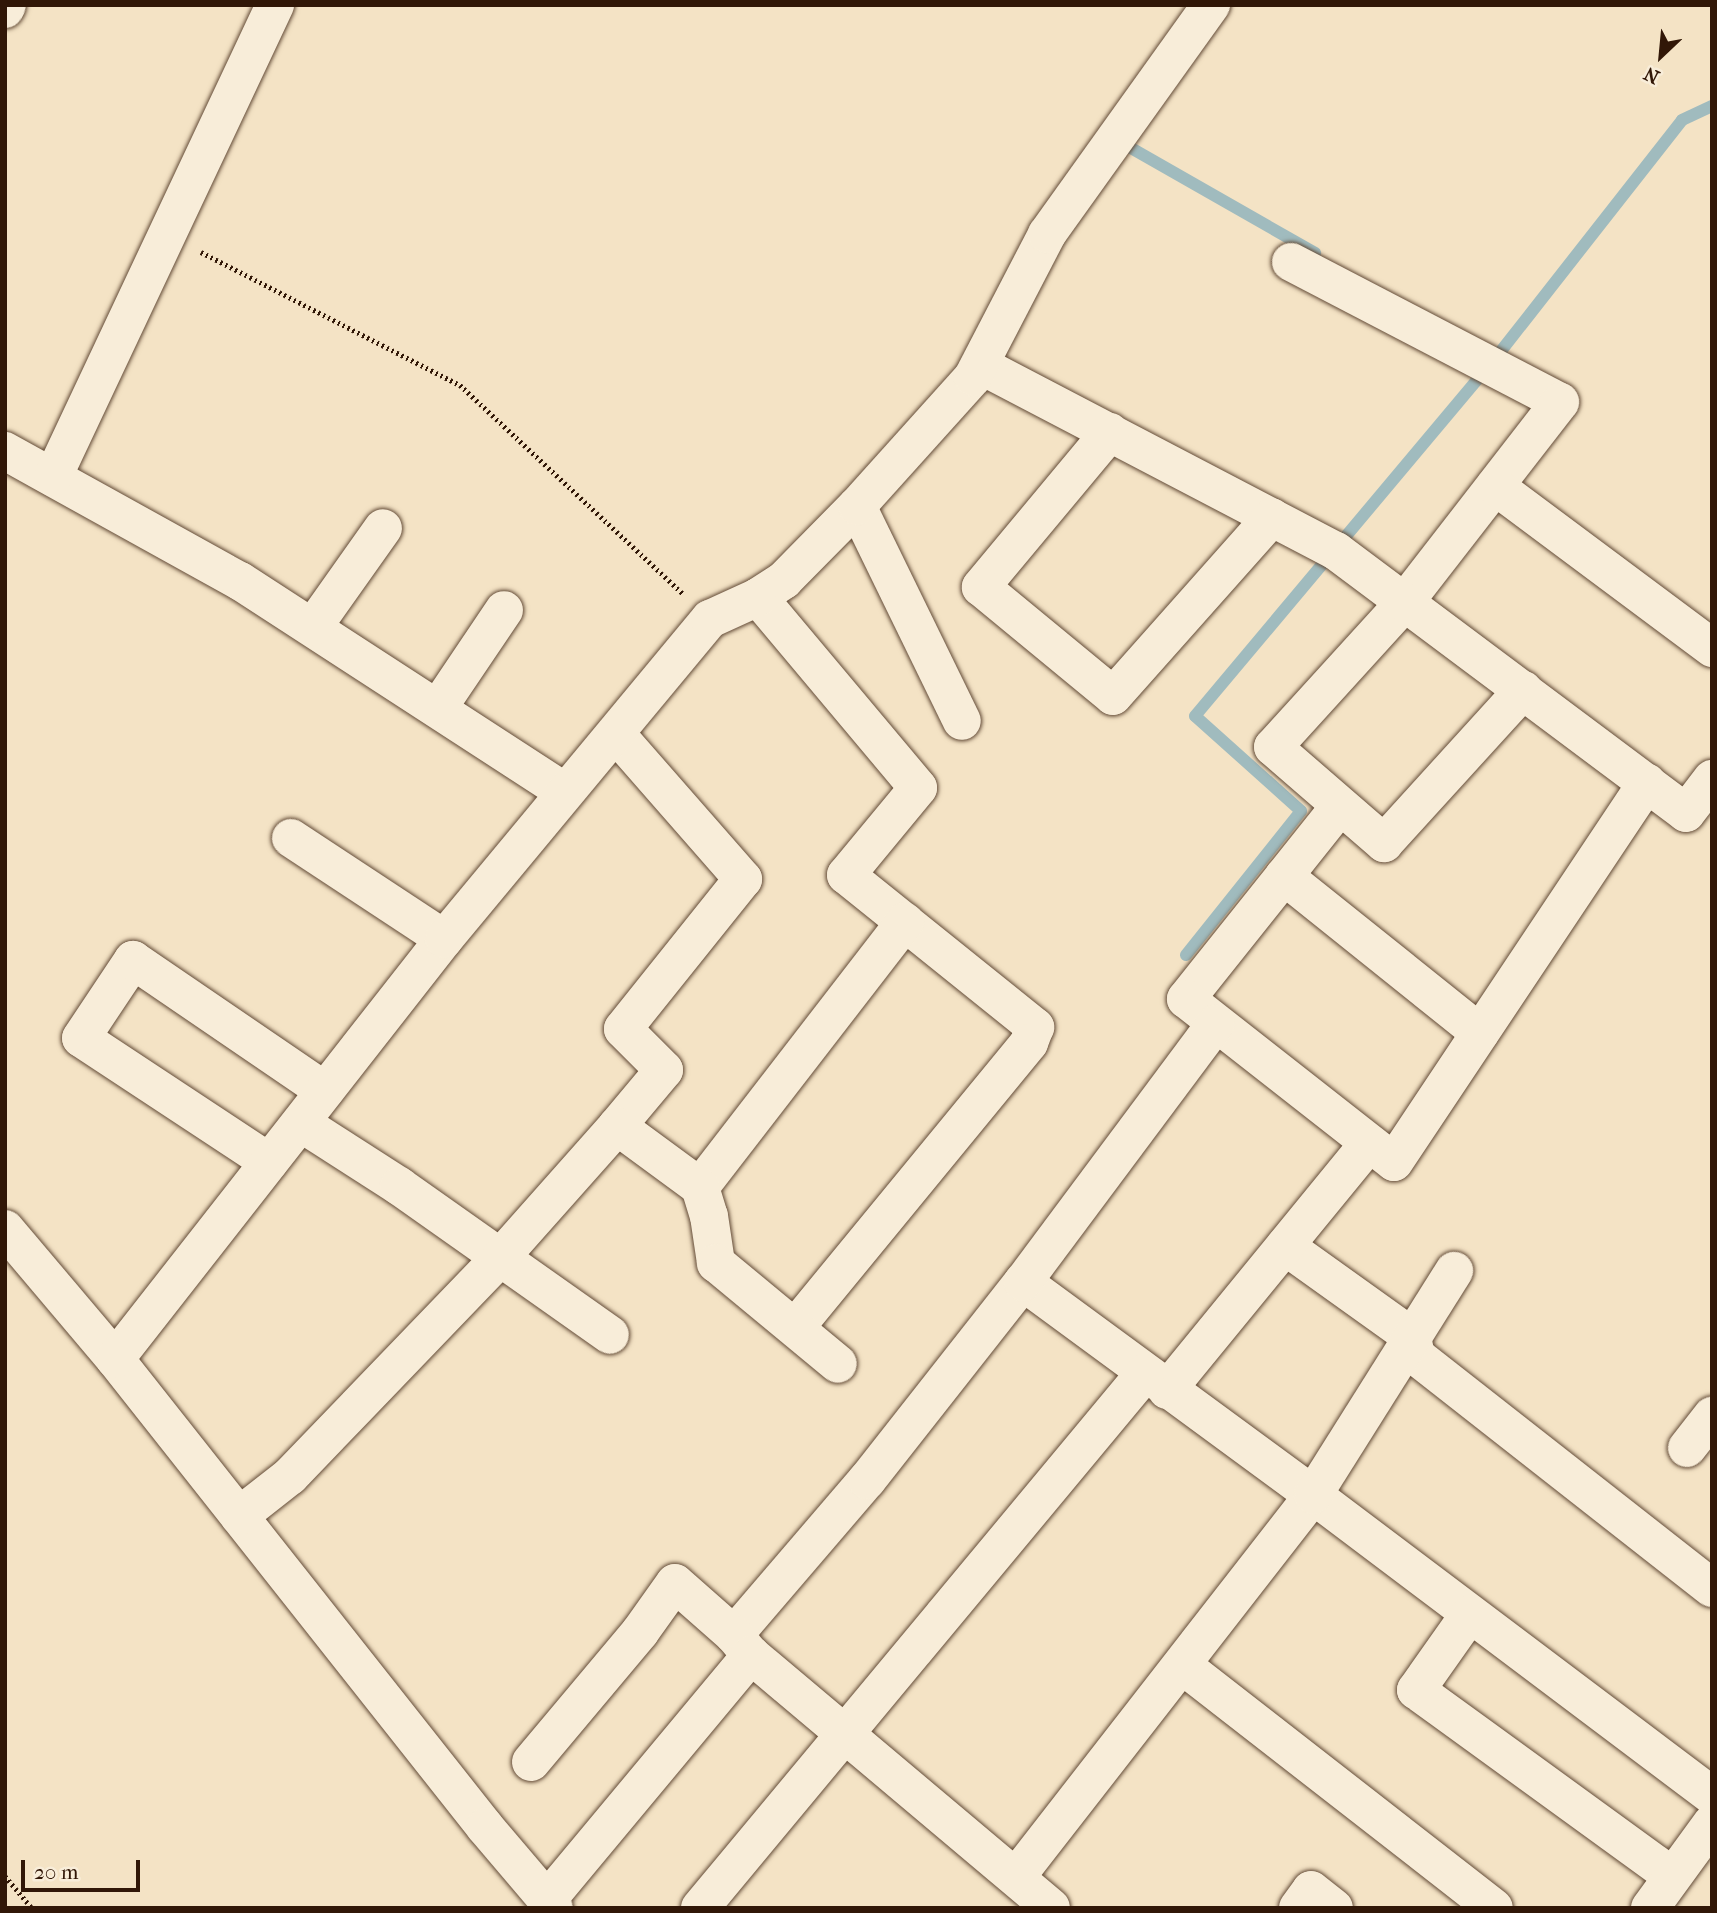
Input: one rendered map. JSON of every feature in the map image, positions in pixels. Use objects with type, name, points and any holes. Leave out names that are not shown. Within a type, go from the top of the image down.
[{"type":"street","points":[[53,477],[275,5]]},
{"type":"street","points":[[115,1359],[444,939],[616,734],[709,618],[758,597],[784,580],[857,506],[973,377],[1047,234],[1211,5]]},
{"type":"street","points":[[1291,262],[1560,402],[1405,602],[1273,747],[1384,843],[1523,690]]},
{"type":"street","points":[[980,365],[1336,551],[1686,813],[1711,782]]},
{"type":"street","points":[[1110,432],[982,587],[1113,696],[1272,517]]},
{"type":"street","points":[[7,455],[53,477],[240,581],[565,792]]},
{"type":"street","points":[[1494,486],[1712,648]]},
{"type":"street","points":[[857,506],[962,721]]},
{"type":"street","points":[[313,627],[383,528]]},
{"type":"street","points":[[758,597],[918,788],[846,875],[1035,1027],[1029,1043],[796,1327]]},
{"type":"street","points":[[438,708],[504,610]]},
{"type":"street","points":[[239,1516],[290,1476],[500,1258],[664,1070],[623,1029],[743,879],[616,734]]},
{"type":"street","points":[[1340,806],[1186,999],[1394,1163],[1647,783]]},
{"type":"street","points":[[291,838],[444,939]]},
{"type":"street","points":[[1284,876],[1480,1033]]},
{"type":"street","points":[[700,1187],[905,922]]},
{"type":"street","points":[[269,1163],[81,1038],[133,960],[325,1091]]},
{"type":"street","points":[[5,1228],[115,1359],[485,1827],[550,1904],[867,1480],[1023,1282],[1215,1024]]},
{"type":"street","points":[[301,1123],[610,1335]]},
{"type":"street","points":[[617,1126],[700,1187],[709,1216],[716,1263],[838,1364]]},
{"type":"street","points":[[700,1908],[845,1735],[1156,1381],[1284,1245],[1368,1143]]},
{"type":"street","points":[[1284,1245],[1412,1337],[1416,1356],[1712,1588]]},
{"type":"street","points":[[1016,1877],[1313,1494],[1454,1271]]},
{"type":"street","points":[[1023,1282],[1313,1494],[1469,1615],[1712,1796]]},
{"type":"street","points":[[1687,1448],[1712,1416]]},
{"type":"street","points":[[531,1762],[640,1632],[675,1583],[845,1735],[1051,1908]]},
{"type":"street","points":[[1469,1615],[1416,1690],[1672,1876]]},
{"type":"street","points":[[1182,1665],[1494,1908]]},
{"type":"street","points":[[1650,1908],[1712,1823]]},
{"type":"street","points":[[1298,1908],[1311,1890],[1334,1908]]},
{"type":"path","points":[[166,234],[460,385],[709,618]]},
{"type":"path","points":[[5,1876],[32,1908]]},
{"type":"waterway","points":[[1186,955],[1301,811],[1195,716],[1501,351],[1682,120],[1712,106]]},
{"type":"waterway","points":[[1131,148],[1315,253]]}]
